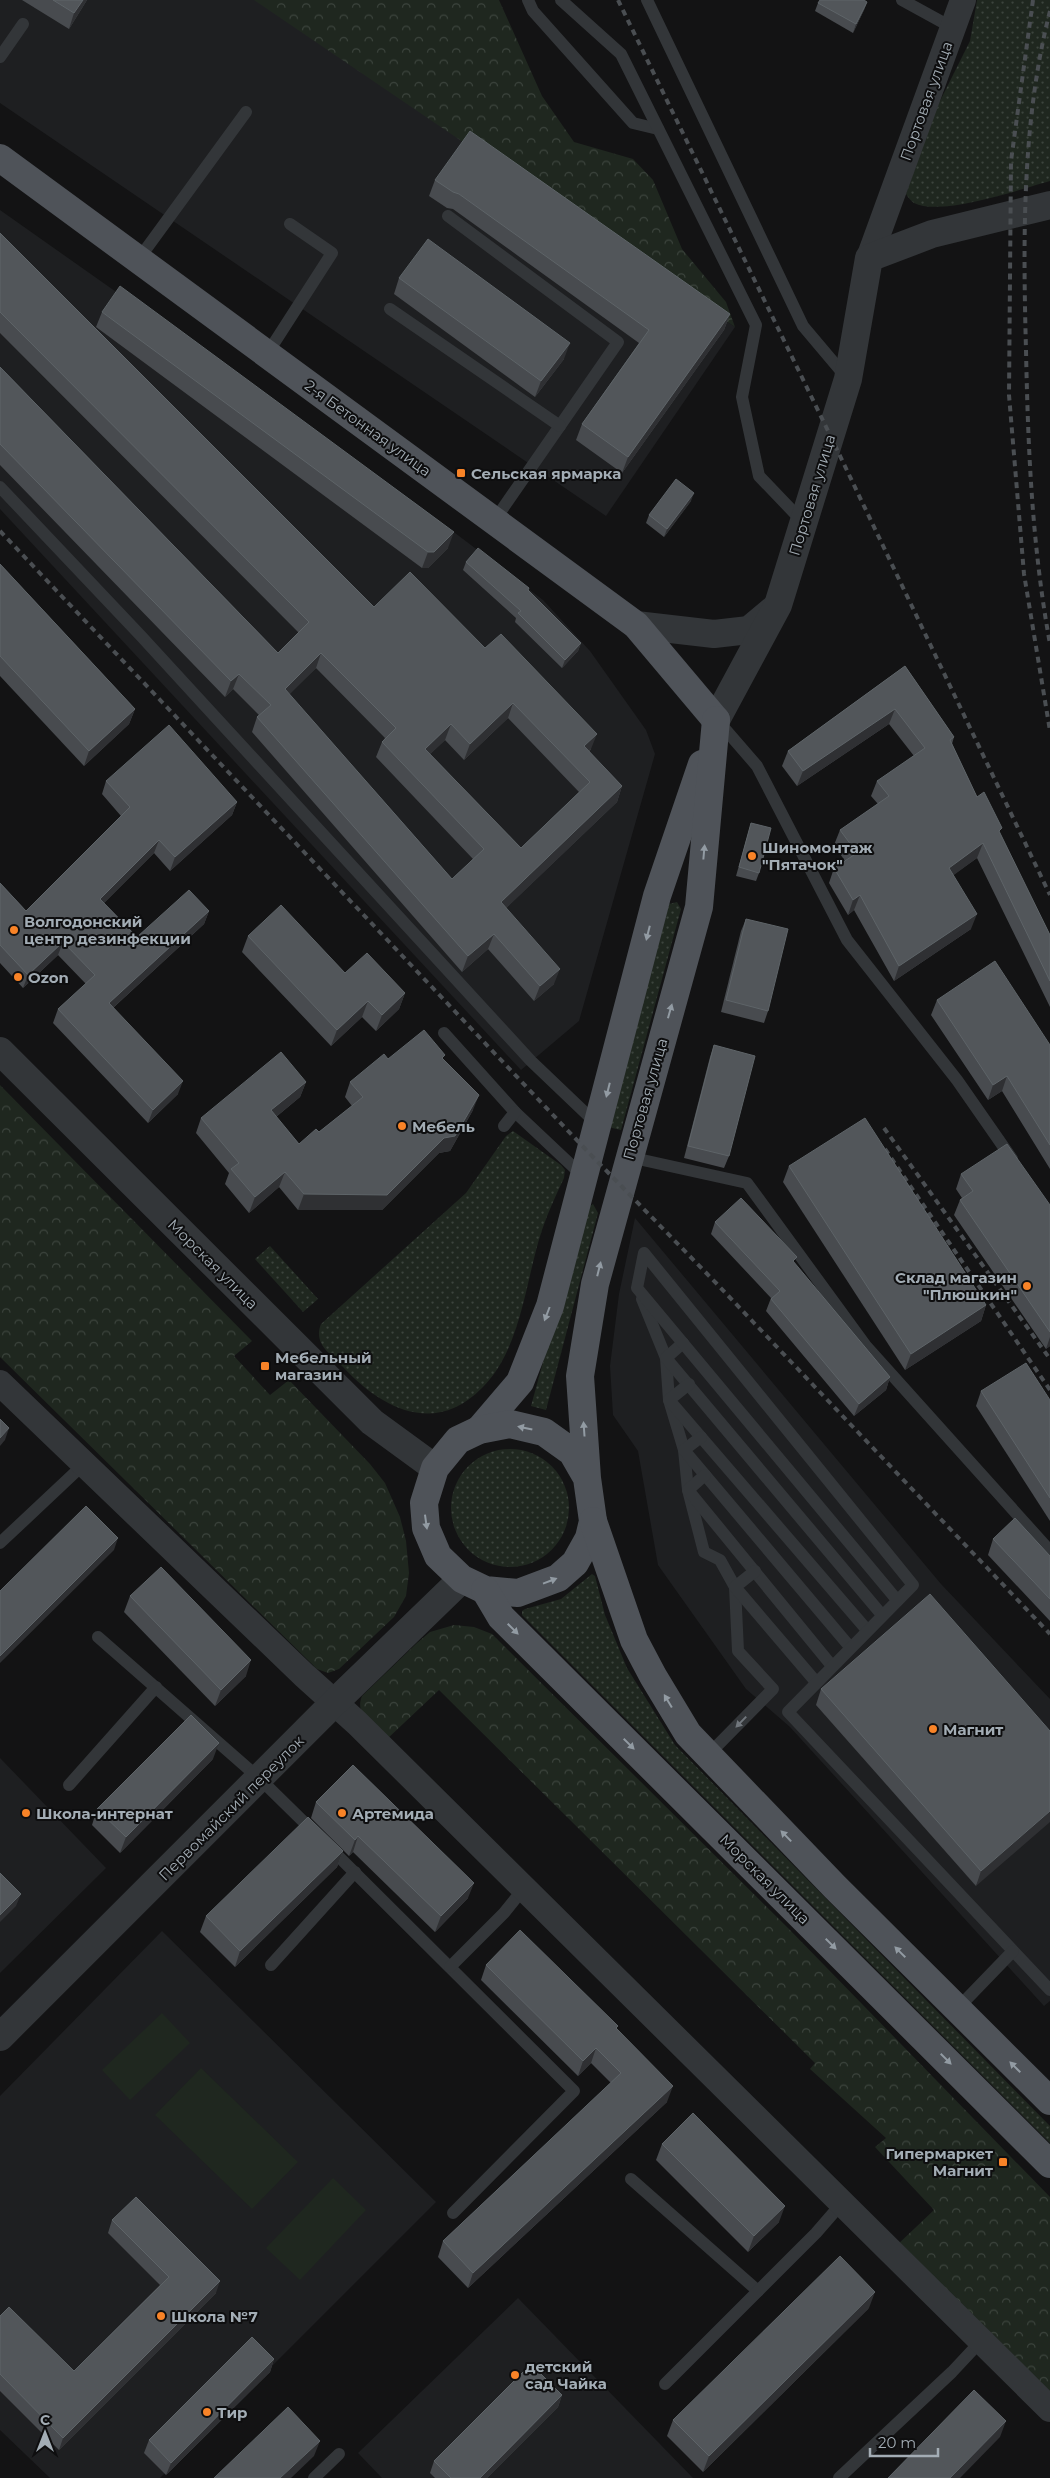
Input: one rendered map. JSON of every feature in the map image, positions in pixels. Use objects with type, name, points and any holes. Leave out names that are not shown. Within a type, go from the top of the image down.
[{"type":"main road","name":"2-я Бетонная улица","points":[[0,158],[636,626],[716,720]]},
{"type":"main road","name":"Портовая улица","points":[[478,1430],[520,1382],[550,1306],[599,1126],[657,896],[716,720]]},
{"type":"main road","name":"Портовая улица","points":[[587,1478],[580,1376],[595,1284],[699,907],[716,720]]},
{"type":"main road","points":[[657,896],[673,890],[687,893],[699,907]]},
{"type":"main road","points":[[593,1521],[589,1538],[575,1563],[558,1578],[518,1593],[473,1585],[438,1556],[426,1528],[424,1503],[435,1468],[458,1440],[478,1430],[510,1424],[544,1432],[572,1452],[587,1478],[593,1521],[634,1640],[688,1734],[835,1887],[1050,2101]]},
{"type":"main road","name":"Морская улица","points":[[473,1585],[500,1617],[1050,2164]]},
{"type":"street","name":"Портовая улица","points":[[716,720],[778,605],[848,379],[869,258],[963,0]]},
{"type":"street","points":[[869,258],[932,234],[1050,205]]},
{"type":"street","points":[[636,626],[714,634],[750,630],[778,605]]},
{"type":"street","name":"Морская улица","points":[[0,1050],[372,1422],[435,1468]]},
{"type":"street","points":[[0,1383],[298,1669],[335,1702],[1050,2409]]},
{"type":"street","name":"Первомайский переулок","points":[[0,2037],[335,1702],[473,1585]]},
{"type":"lane","points":[[528,0],[533,11],[633,123],[658,129]]},
{"type":"lane","points":[[561,0],[621,54],[756,325],[742,396],[759,476],[804,523]]},
{"type":"lane","points":[[647,0],[803,326],[848,379]]},
{"type":"lane","points":[[902,0],[953,28]]},
{"type":"lane","points":[[0,57],[23,24]]},
{"type":"lane","points":[[138,260],[246,112]]},
{"type":"lane","points":[[448,216],[618,342],[494,521]]},
{"type":"lane","points":[[267,354],[332,254],[290,224]]},
{"type":"lane","points":[[390,309],[560,426]]},
{"type":"lane","points":[[0,487],[148,643],[531,1061],[599,1126]]},
{"type":"lane","points":[[716,720],[757,766],[847,940],[958,1080],[1017,1167]]},
{"type":"lane","points":[[444,1033],[515,1112],[585,1178]]},
{"type":"lane","points":[[504,1126],[515,1112]]},
{"type":"lane","points":[[629,1157],[747,1183],[866,1346],[1050,1551]]},
{"type":"lane","points":[[882,1614],[666,1358],[637,1288],[644,1253],[913,1585],[882,1614],[788,1712],[1050,1990]]},
{"type":"lane","points":[[637,1288],[897,1600]]},
{"type":"lane","points":[[666,1358],[683,1343]]},
{"type":"lane","points":[[666,1358],[669,1400],[684,1450],[688,1490],[704,1552],[720,1560],[735,1587],[816,1682]]},
{"type":"lane","points":[[669,1400],[688,1384]]},
{"type":"lane","points":[[669,1400],[867,1630]]},
{"type":"lane","points":[[684,1450],[701,1437]]},
{"type":"lane","points":[[684,1450],[850,1647]]},
{"type":"lane","points":[[0,1543],[84,1464]]},
{"type":"lane","points":[[688,1490],[705,1475]]},
{"type":"lane","points":[[688,1490],[832,1666]]},
{"type":"lane","points":[[735,1587],[754,1571]]},
{"type":"lane","points":[[708,1755],[773,1688],[738,1651],[735,1587]]},
{"type":"lane","points":[[98,1637],[260,1778],[574,2091],[453,2213]]},
{"type":"lane","points":[[69,1785],[156,1687]]},
{"type":"lane","points":[[270,1965],[354,1872]]},
{"type":"lane","points":[[450,1967],[504,1913],[524,1888]]},
{"type":"lane","points":[[958,2009],[1013,1952]]},
{"type":"lane","points":[[631,2178],[758,2291]]},
{"type":"lane","points":[[665,2384],[816,2233],[842,2203]]},
{"type":"lane","points":[[839,2478],[952,2372],[981,2341]]},
{"type":"lane","points":[[314,2478],[339,2454]]},
{"type":"shaded area","points":[[0,0],[257,0],[735,327],[606,516],[0,103]]},
{"type":"shaded area","points":[[0,210],[421,507],[543,600],[590,651],[646,730],[655,754],[579,1021],[521,1070],[0,509]]},
{"type":"shaded area","points":[[635,1218],[941,1584],[1050,1699],[1050,2001],[1044,2006],[790,1727],[746,1689],[658,1565],[638,1451],[613,1415],[610,1366],[619,1294]]},
{"type":"shaded area","name":"Школа-интернат","points":[[0,1758],[106,1868],[0,1973]]},
{"type":"shaded area","name":"Школа №7","points":[[162,1931],[436,2202],[160,2478],[50,2478],[0,2430],[0,2096]]},
{"type":"shaded area","name":"детский сад Чайка","points":[[518,2298],[693,2478],[382,2478],[358,2453]]},
{"type":"green space","points":[[254,0],[499,0],[542,96],[574,142],[633,159],[653,180],[682,249],[726,302],[735,327]]},
{"type":"green space","points":[[977,0],[1050,0],[1050,181],[981,200],[943,207],[914,203],[906,194],[933,115],[970,41]]},
{"type":"green space","points":[[677,902],[681,909],[621,1130],[608,1127],[669,904]]},
{"type":"green space","points":[[0,1085],[252,1341],[234,1356],[270,1395],[289,1380],[370,1464],[385,1483],[400,1517],[406,1541],[409,1573],[406,1596],[394,1617],[339,1669],[328,1673],[317,1669],[0,1357]]},
{"type":"green space","points":[[513,1131],[561,1165],[565,1170],[564,1178],[542,1230],[521,1313],[506,1354],[482,1388],[464,1403],[446,1411],[428,1414],[392,1405],[358,1382],[328,1353],[319,1337],[321,1324],[466,1193],[506,1136]]},
{"type":"green space","points":[[593,1204],[598,1213],[546,1410],[531,1406],[585,1209]]},
{"type":"green space","points":[[270,1246],[318,1299],[303,1312],[255,1259]]},
{"type":"green space","points":[[510,1449],[533,1453],[552,1466],[565,1485],[569,1508],[565,1531],[552,1550],[533,1563],[510,1567],[487,1563],[468,1550],[455,1531],[451,1508],[455,1485],[468,1466],[487,1453]]},
{"type":"green space","points":[[592,1574],[595,1576],[605,1615],[627,1668],[675,1745],[1050,2126],[1050,2143],[522,1615],[522,1611],[525,1609],[561,1599]]},
{"type":"green space","points":[[454,1625],[474,1627],[492,1634],[788,1928],[1050,2197],[1050,2401],[896,2246],[934,2210],[875,2147],[886,2138],[810,2069],[815,2063],[439,1690],[386,1740],[366,1720],[360,1703],[362,1696],[430,1632]]},
{"type":"green space","points":[[162,2013],[190,2043],[130,2100],[102,2070]]},
{"type":"green space","points":[[201,2068],[298,2162],[252,2209],[155,2115]]},
{"type":"green space","points":[[333,2178],[366,2210],[300,2280],[266,2248]]},
{"type":"building","points":[[53,0],[83,0],[74,13]]},
{"type":"building","points":[[820,0],[864,0],[867,2],[856,24],[818,3]]},
{"type":"building","points":[[470,131],[730,314],[628,457],[582,424],[649,330],[459,194],[435,180]]},
{"type":"building","points":[[0,233],[374,607],[410,572],[485,648],[501,634],[597,734],[584,746],[622,786],[501,902],[560,969],[540,986],[494,934],[468,956],[257,717],[271,705],[239,674],[231,681],[0,444],[0,367],[278,653],[309,622],[0,312]],"holes":[[[321,653],[396,728],[382,742],[484,849],[452,879],[285,689]],[[513,703],[590,782],[521,848],[425,749],[451,724],[470,744]]]},
{"type":"building","points":[[428,239],[570,343],[541,381],[399,278]]},
{"type":"building","points":[[120,286],[454,532],[434,552],[428,552],[102,312]]},
{"type":"building","points":[[676,479],[694,493],[667,529],[649,515]]},
{"type":"building","points":[[478,548],[529,588],[528,590],[581,643],[565,660],[518,613],[521,611],[466,562]]},
{"type":"building","points":[[0,564],[135,709],[89,751],[0,656]]},
{"type":"building","points":[[905,666],[954,737],[950,740],[977,797],[984,792],[1002,828],[999,831],[1050,935],[1050,981],[983,843],[949,868],[977,914],[899,966],[860,895],[853,900],[834,868],[857,853],[840,830],[889,796],[877,781],[925,748],[895,709],[803,771],[788,751]]},
{"type":"building","points":[[169,725],[237,802],[175,857],[159,840],[100,899],[137,937],[189,890],[209,911],[109,1003],[183,1081],[153,1110],[58,1009],[95,975],[63,942],[28,975],[0,945],[0,883],[26,911],[130,807],[106,781]]},
{"type":"building","name":"Шиномонтаж \"Пятачок\"","points":[[751,823],[771,828],[759,873],[739,867]]},
{"type":"building","points":[[281,905],[345,973],[367,953],[405,993],[382,1015],[368,1001],[337,1030],[248,936]]},
{"type":"building","points":[[746,919],[788,929],[768,1011],[726,1000]]},
{"type":"building","points":[[995,961],[1050,1045],[1050,1145],[1007,1076],[993,1085],[937,1000]]},
{"type":"building","name":"Мебель","points":[[424,1030],[445,1055],[442,1058],[479,1095],[455,1136],[444,1138],[387,1195],[304,1194],[285,1172],[255,1197],[231,1169],[239,1163],[201,1118],[281,1052],[306,1082],[271,1110],[299,1144],[316,1129],[319,1132],[363,1097],[350,1082],[384,1054],[388,1059]]},
{"type":"building","points":[[714,1045],[755,1056],[729,1156],[688,1146]]},
{"type":"building","points":[[865,1118],[986,1305],[911,1354],[789,1166]]},
{"type":"building","name":"Склад магазин \"Плюшкин\"","points":[[1007,1144],[1050,1205],[1050,1332],[960,1200],[973,1191],[961,1174]]},
{"type":"building","points":[[741,1198],[797,1257],[793,1261],[890,1377],[859,1404],[771,1299],[780,1291],[715,1222]]},
{"type":"building","points":[[1026,1363],[1050,1400],[1050,1498],[981,1391]]},
{"type":"building","points":[[0,1419],[9,1428],[0,1438]]},
{"type":"building","points":[[86,1506],[118,1538],[0,1656],[0,1591]]},
{"type":"building","points":[[1015,1518],[1050,1556],[1050,1599],[993,1539]]},
{"type":"building","points":[[161,1567],[251,1660],[221,1690],[130,1596]]},
{"type":"building","name":"Магнит","points":[[930,1594],[1050,1731],[1050,1811],[981,1871],[821,1689]]},
{"type":"building","points":[[191,1715],[219,1743],[126,1837],[97,1809]]},
{"type":"building","points":[[353,1765],[474,1883],[441,1916],[358,1836],[355,1840],[316,1802]]},
{"type":"building","points":[[308,1817],[343,1851],[240,1951],[206,1916]]},
{"type":"building","points":[[0,1873],[21,1894],[0,1915]]},
{"type":"building","points":[[520,1930],[618,2026],[616,2028],[673,2086],[473,2273],[443,2241],[621,2073],[596,2048],[583,2061],[486,1965]]},
{"type":"building","points":[[693,2113],[785,2206],[754,2236],[662,2144]]},
{"type":"building","points":[[136,2197],[220,2281],[63,2438],[0,2374],[0,2316],[9,2307],[74,2371],[169,2277],[112,2220]]},
{"type":"building","points":[[840,2256],[875,2292],[709,2456],[673,2420]]},
{"type":"building","name":"Тир","points":[[252,2337],[274,2359],[171,2463],[149,2440]]},
{"type":"building","points":[[531,2364],[562,2395],[480,2478],[451,2478],[434,2461]]},
{"type":"building","points":[[974,2390],[1006,2421],[950,2478],[888,2478]]},
{"type":"building","points":[[288,2407],[320,2441],[280,2478],[214,2478]]},
{"type":"railway","points":[[618,0],[831,437],[1050,895]]},
{"type":"railway","points":[[1033,0],[1011,161],[1009,395],[1024,574],[1050,731]]},
{"type":"railway","points":[[1050,11],[1034,94],[1026,179],[1025,222],[1027,387],[1032,497],[1039,571],[1050,644]]},
{"type":"railway","points":[[0,531],[590,1154],[717,1284],[1050,1634]]},
{"type":"railway","points":[[884,1128],[1050,1359]]},
{"type":"railway","points":[[885,1149],[1050,1390]]},
{"type":"place","name":"Сельская ярмарка","points":[[461,473]]},
{"type":"place","name":"Шиномонтаж \"Пятачок\"","points":[[752,856]]},
{"type":"place","name":"Волгодонский центр дезинфекции","points":[[14,930]]},
{"type":"place","name":"Ozon","points":[[18,977]]},
{"type":"place","name":"Мебель","points":[[402,1126]]},
{"type":"place","name":"Склад магазин \"Плюшкин\"","points":[[1027,1286]]},
{"type":"place","name":"Мебельный магазин","points":[[265,1366]]},
{"type":"place","name":"Магнит","points":[[933,1729]]},
{"type":"place","name":"Школа-интернат","points":[[26,1813]]},
{"type":"place","name":"Артемида","points":[[342,1813]]},
{"type":"place","name":"Гипермаркет Магнит","points":[[1003,2162]]},
{"type":"place","name":"Школа №7","points":[[161,2316]]},
{"type":"place","name":"детский сад Чайка","points":[[515,2375]]},
{"type":"place","name":"Тир","points":[[207,2412]]}]
